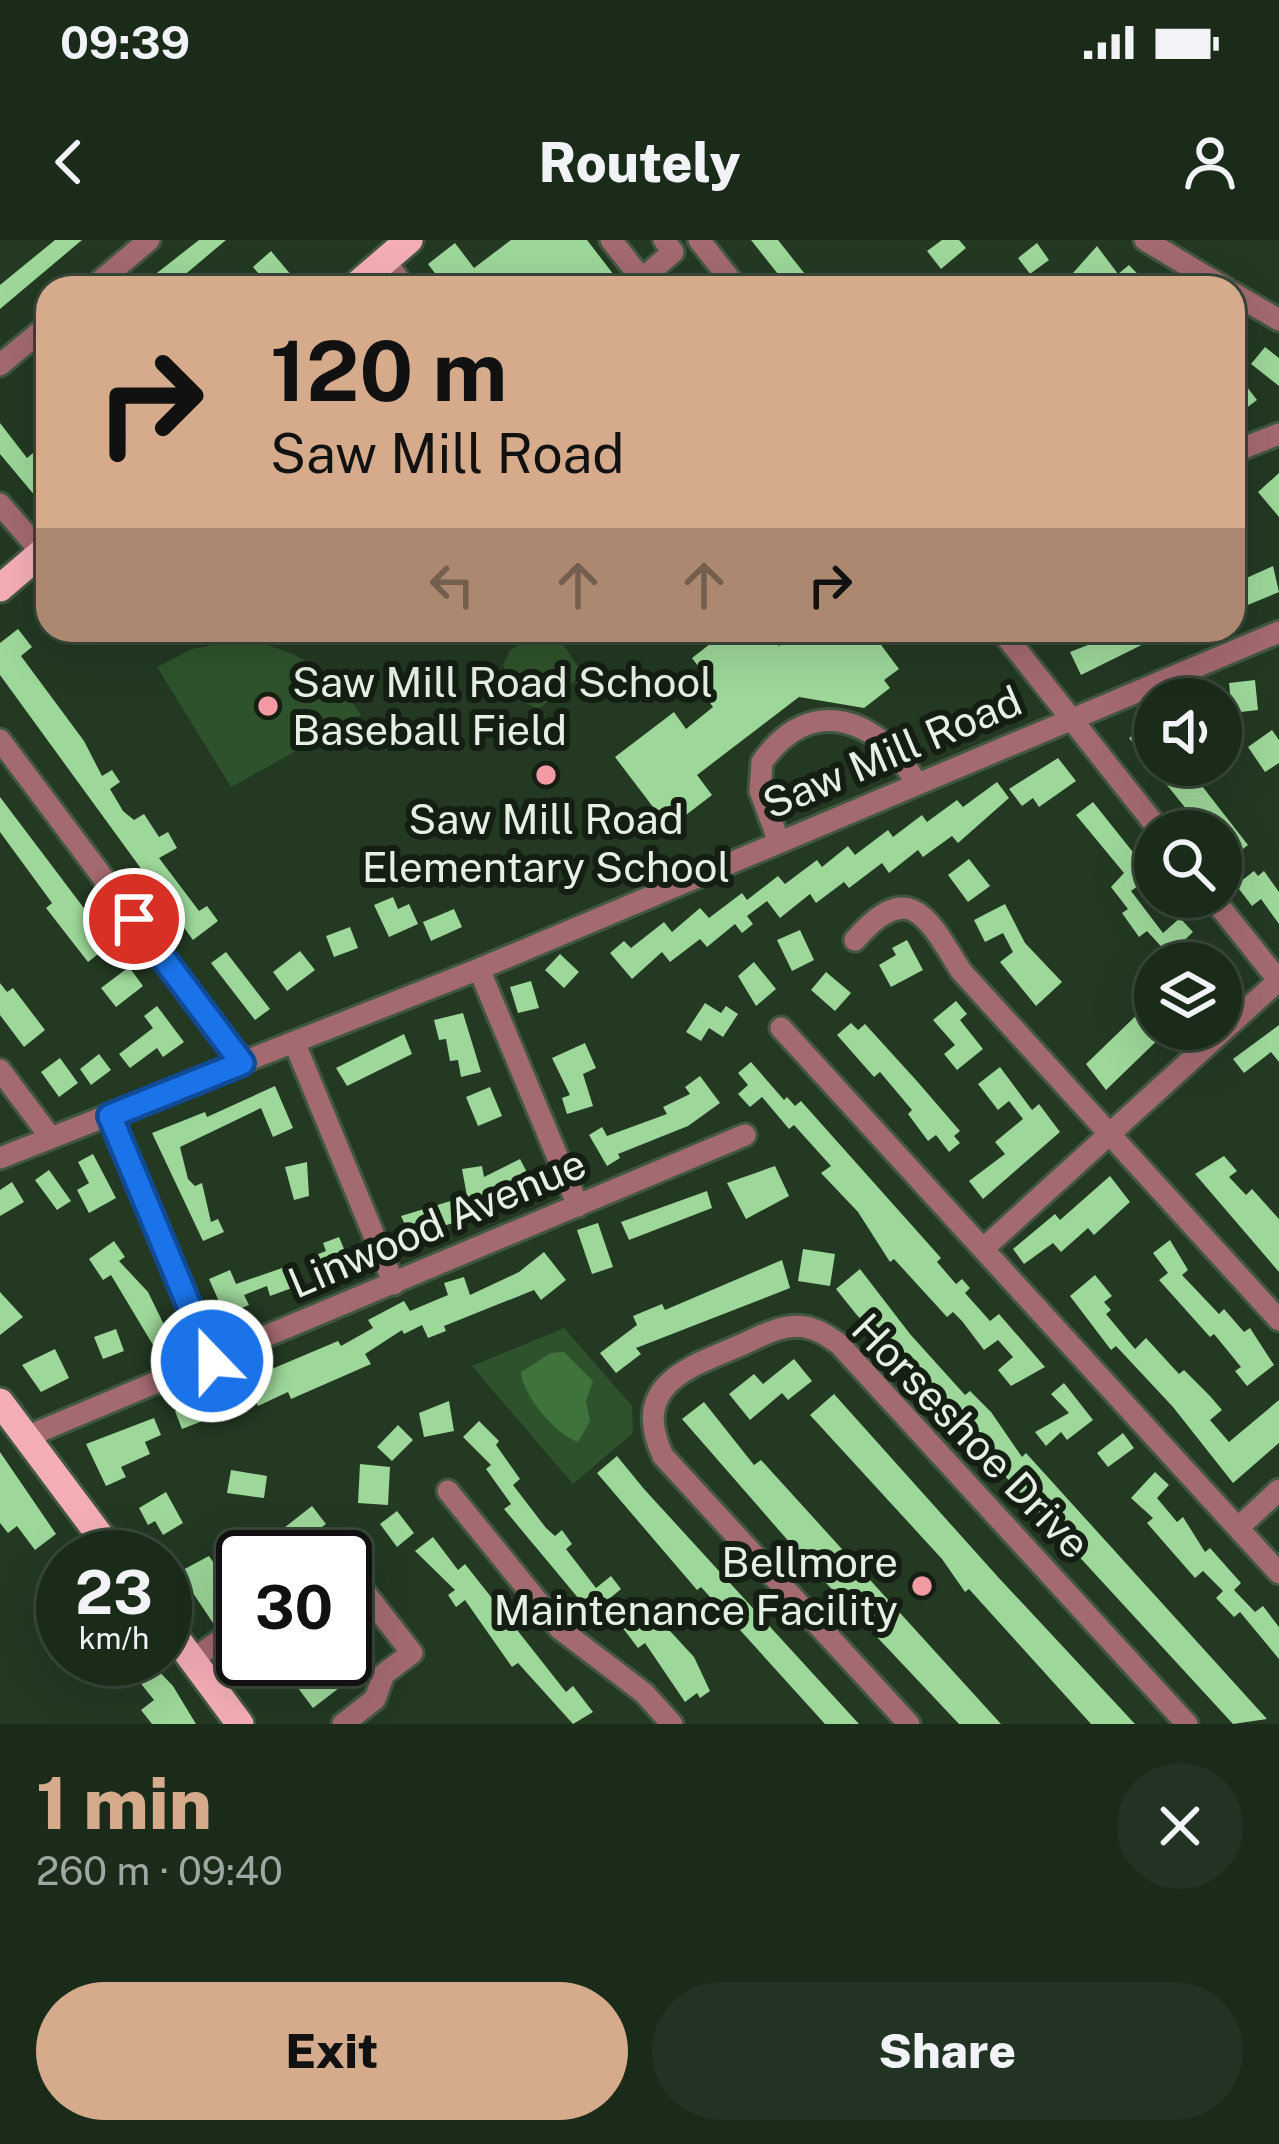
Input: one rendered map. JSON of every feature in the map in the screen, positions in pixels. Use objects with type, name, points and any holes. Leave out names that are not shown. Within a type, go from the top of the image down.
[{"type":"main road","points":[[367,276],[409,240]]},
{"type":"main road","points":[[0,588],[36,558]]},
{"type":"main road","points":[[9,1419],[95,1530]]},
{"type":"main road","points":[[192,1660],[240,1724]]},
{"type":"street","points":[[106,276],[149,240]]},
{"type":"street","points":[[611,240],[640,276]]},
{"type":"street","points":[[699,240],[727,276]]},
{"type":"street","points":[[1145,240],[1205,276]]},
{"type":"street","points":[[645,276],[675,244]]},
{"type":"street","points":[[385,261],[396,276]]},
{"type":"street","points":[[1245,299],[1279,320]]},
{"type":"street","points":[[0,365],[36,335]]},
{"type":"street","points":[[1245,447],[1279,434]]},
{"type":"street","points":[[0,504],[36,541]]},
{"type":"street","name":"Saw Mill Road","points":[[0,1158],[295,1044],[1070,719],[1276,641]]},
{"type":"street","points":[[1010,642],[1143,810]]},
{"type":"street","points":[[779,842],[760,791],[762,762],[800,723],[831,718],[856,726],[904,762],[917,784]]},
{"type":"street","points":[[0,740],[242,1063]]},
{"type":"street","points":[[855,940],[873,919],[896,908],[911,907],[928,917],[961,971],[1279,1320]]},
{"type":"street","points":[[983,1249],[1279,981],[1229,918]]},
{"type":"street","points":[[479,969],[578,1206]]},
{"type":"street","points":[[781,1028],[1279,1574]]},
{"type":"street","points":[[295,1044],[394,1284]]},
{"type":"street","points":[[0,1070],[51,1138]]},
{"type":"street","points":[[110,1116],[212,1361]]},
{"type":"street","name":"Linwood Avenue","points":[[9,1419],[212,1361],[745,1135]]},
{"type":"street","name":"Horseshoe Drive","points":[[909,1724],[663,1456],[652,1433],[652,1410],[664,1384],[686,1368],[779,1329],[802,1326],[839,1344],[1187,1724]]},
{"type":"street","points":[[1238,1528],[1279,1490]]},
{"type":"street","points":[[448,1491],[560,1629],[644,1694],[671,1724]]},
{"type":"street","points":[[343,1724],[375,1700],[384,1674],[412,1653],[372,1602]]},
{"type":"street","points":[[192,1660],[216,1643]]},
{"type":"shaded area","name":"Saw Mill Road School Baseball Field","points":[[246,642],[292,654],[323,673],[361,715],[231,787],[157,667],[192,649]]},
{"type":"shaded area","name":"Saw Mill Road School Baseball Field","points":[[524,642],[561,642],[583,674],[539,709],[519,700],[503,665],[510,650]]},
{"type":"shaded area","points":[[564,1328],[632,1406],[633,1433],[573,1484],[472,1366]]},
{"type":"shaded area","points":[[564,1352],[593,1381],[586,1401],[590,1421],[578,1442],[542,1413],[527,1392],[521,1372],[551,1353]]},
{"type":"building","points":[[55,240],[82,240],[0,309],[0,285]]},
{"type":"building","points":[[199,240],[226,240],[183,276],[153,276]]},
{"type":"building","points":[[511,240],[587,240],[615,276],[437,276],[428,264],[455,243],[474,268]]},
{"type":"building","points":[[751,240],[778,240],[806,276],[780,276]]},
{"type":"building","points":[[942,240],[959,240],[966,248],[941,269],[927,251]]},
{"type":"building","points":[[1037,243],[1049,260],[1030,274],[1018,258]]},
{"type":"building","points":[[1097,246],[1118,274],[1129,265],[1140,276],[1075,276]]},
{"type":"building","points":[[271,251],[292,276],[261,276],[253,267]]},
{"type":"building","points":[[1265,347],[1279,358],[1279,386],[1251,364]]},
{"type":"building","points":[[1245,384],[1257,400],[1245,409]]},
{"type":"building","points":[[0,423],[27,458],[36,451],[36,497],[0,454]]},
{"type":"building","points":[[1279,473],[1279,517],[1258,492]]},
{"type":"building","points":[[1273,566],[1279,592],[1245,606],[1245,579]]},
{"type":"building","points":[[18,629],[32,647],[21,656],[84,741],[102,776],[112,770],[120,782],[110,789],[123,811],[134,820],[144,814],[159,837],[168,832],[177,848],[159,858],[199,911],[207,906],[218,921],[193,940],[0,675],[0,643]]},
{"type":"building","points":[[713,642],[776,642],[779,646],[784,642],[879,642],[899,669],[884,680],[890,688],[864,708],[799,697],[697,775],[712,795],[669,828],[615,757],[674,712],[686,729],[713,707],[692,678],[701,670],[692,658]]},
{"type":"building","points":[[1095,642],[1148,642],[1081,675],[1070,652]]},
{"type":"building","points":[[1255,680],[1258,710],[1242,712],[1242,682]]},
{"type":"building","points":[[1272,730],[1279,740],[1279,763],[1265,772],[1248,747]]},
{"type":"building","points":[[1058,758],[1076,781],[1039,807],[1033,798],[1022,806],[1009,789]]},
{"type":"building","points":[[997,782],[1009,798],[958,843],[952,836],[923,857],[918,850],[889,873],[882,863],[849,888],[844,882],[816,903],[810,894],[780,918],[767,901],[747,916],[753,924],[742,933],[735,924],[707,947],[700,939],[670,962],[662,952],[632,979],[610,953],[624,941],[631,948],[664,922],[672,932],[700,908],[709,918],[742,893],[747,900],[778,876],[785,884],[817,860],[822,867],[848,846],[855,855],[888,830],[893,837],[922,815],[927,822],[957,800],[963,807]]},
{"type":"building","points":[[1168,786],[1202,786],[1221,810],[1187,810]]},
{"type":"building","points":[[0,797],[111,944],[88,962],[46,908],[52,903],[0,832]]},
{"type":"building","points":[[1093,802],[1134,853],[1134,918],[1152,918],[1163,933],[1180,918],[1193,932],[1183,942],[1157,942],[1147,931],[1139,937],[1122,913],[1128,909],[1111,887],[1124,873],[1076,815]]},
{"type":"building","points":[[969,859],[990,886],[968,902],[948,875]]},
{"type":"building","points":[[1254,871],[1258,876],[1264,871],[1279,892],[1279,924],[1261,899],[1252,906],[1242,893],[1242,880]]},
{"type":"building","points":[[393,897],[398,909],[409,904],[418,924],[389,937],[374,905]]},
{"type":"building","points":[[1005,904],[1025,943],[1062,982],[1036,1006],[1000,962],[1013,952],[1003,933],[985,942],[974,920]]},
{"type":"building","points":[[454,909],[462,927],[431,941],[423,922]]},
{"type":"building","points":[[350,927],[358,948],[334,957],[326,936]]},
{"type":"building","points":[[800,930],[814,960],[792,971],[777,940]]},
{"type":"building","points":[[907,940],[923,970],[891,987],[879,965],[896,955],[892,948]]},
{"type":"building","points":[[300,951],[315,970],[287,991],[273,972]]},
{"type":"building","points":[[226,952],[270,1009],[255,1020],[211,963]]},
{"type":"building","points":[[560,954],[579,972],[564,988],[545,970]]},
{"type":"building","points":[[754,962],[776,989],[756,1006],[738,976]]},
{"type":"building","points":[[129,967],[143,986],[116,1007],[101,988]]},
{"type":"building","points":[[826,972],[851,993],[835,1011],[811,990]]},
{"type":"building","points":[[531,981],[539,1008],[518,1013],[510,987]]},
{"type":"building","points":[[0,983],[7,992],[13,988],[45,1030],[24,1047],[0,1015]]},
{"type":"building","points":[[956,1001],[967,1014],[960,1020],[983,1049],[957,1070],[944,1054],[955,1045],[933,1020]]},
{"type":"building","points":[[705,1003],[721,1013],[726,1006],[738,1014],[723,1037],[709,1028],[701,1041],[686,1032]]},
{"type":"building","points":[[157,1006],[184,1042],[163,1057],[157,1048],[130,1068],[119,1054],[153,1028],[144,1016]]},
{"type":"building","points":[[463,1013],[481,1072],[461,1077],[458,1060],[450,1061],[446,1039],[439,1040],[434,1020]]},
{"type":"building","points":[[1134,1018],[1134,1050],[1147,1050],[1106,1090],[1086,1064]]},
{"type":"building","points":[[851,1023],[858,1030],[865,1024],[916,1080],[960,1131],[954,1136],[960,1143],[949,1152],[936,1135],[928,1141],[908,1114],[912,1110],[880,1072],[874,1077],[837,1035]]},
{"type":"building","points":[[1279,1025],[1279,1062],[1271,1052],[1244,1073],[1233,1059]]},
{"type":"building","points":[[404,1034],[412,1054],[347,1086],[336,1068]]},
{"type":"building","points":[[585,1043],[596,1068],[583,1074],[593,1106],[567,1114],[562,1098],[570,1095],[552,1058]]},
{"type":"building","points":[[99,1054],[111,1070],[91,1085],[80,1069]]},
{"type":"building","points":[[60,1058],[78,1083],[59,1097],[41,1072]]},
{"type":"building","points":[[751,1062],[784,1100],[787,1097],[795,1106],[801,1101],[941,1258],[937,1262],[956,1284],[962,1279],[970,1288],[965,1293],[990,1321],[999,1314],[1045,1367],[1011,1386],[998,1370],[1013,1357],[998,1340],[984,1350],[953,1312],[947,1317],[894,1259],[890,1262],[858,1212],[821,1173],[831,1166],[794,1125],[789,1129],[762,1097],[750,1107],[738,1094],[748,1085],[738,1073]]},
{"type":"building","points":[[1000,1067],[1032,1110],[1039,1104],[1060,1132],[983,1199],[969,1181],[1005,1154],[995,1142],[1023,1119],[1009,1101],[998,1110],[978,1084]]},
{"type":"building","points":[[700,1076],[720,1103],[688,1126],[618,1154],[620,1158],[607,1166],[589,1135],[602,1127],[607,1136],[667,1114],[663,1107],[690,1094],[685,1087]]},
{"type":"building","points":[[275,1086],[293,1128],[273,1137],[261,1108],[180,1147],[188,1179],[195,1186],[202,1183],[211,1222],[218,1219],[224,1232],[203,1241],[152,1133],[205,1112],[207,1117]]},
{"type":"building","points":[[490,1087],[502,1116],[478,1126],[466,1097]]},
{"type":"building","points":[[93,1154],[116,1198],[89,1213],[77,1190],[89,1183],[78,1162]]},
{"type":"building","points":[[1224,1156],[1237,1171],[1229,1177],[1246,1195],[1252,1189],[1279,1219],[1279,1272],[1195,1174]]},
{"type":"building","points":[[520,1159],[533,1184],[513,1194],[506,1180],[487,1190],[489,1204],[460,1209],[463,1220],[410,1236],[401,1216],[467,1196],[462,1169],[482,1166],[484,1177]]},
{"type":"building","points":[[307,1162],[309,1196],[294,1200],[285,1167]]},
{"type":"building","points":[[775,1166],[789,1196],[746,1219],[727,1183]]},
{"type":"building","points":[[49,1170],[71,1201],[57,1210],[35,1180]]},
{"type":"building","points":[[1110,1176],[1130,1202],[1094,1235],[1088,1228],[1061,1252],[1053,1243],[1024,1264],[1013,1249],[1055,1214],[1060,1220]]},
{"type":"building","points":[[12,1182],[24,1202],[0,1216],[0,1190]]},
{"type":"building","points":[[707,1191],[712,1208],[629,1240],[621,1222]]},
{"type":"building","points":[[598,1223],[613,1267],[592,1274],[577,1230]]},
{"type":"building","points":[[339,1237],[350,1263],[324,1273],[316,1255],[326,1251],[323,1243]]},
{"type":"building","points":[[1170,1240],[1188,1270],[1182,1275],[1219,1314],[1224,1309],[1244,1332],[1250,1328],[1274,1365],[1247,1386],[1235,1371],[1241,1367],[1214,1334],[1210,1337],[1159,1280],[1168,1273],[1153,1253]]},
{"type":"building","points":[[114,1241],[125,1257],[119,1261],[148,1292],[170,1337],[153,1345],[111,1275],[103,1280],[89,1259]]},
{"type":"building","points":[[803,1249],[835,1254],[830,1286],[798,1281]]},
{"type":"building","points":[[544,1252],[566,1280],[541,1300],[534,1290],[444,1326],[446,1331],[428,1338],[422,1325],[404,1334],[402,1330],[365,1354],[371,1364],[291,1399],[288,1392],[258,1406],[254,1398],[232,1409],[222,1390],[338,1341],[341,1346],[373,1328],[368,1320],[404,1301],[410,1311],[448,1295],[444,1283],[464,1277],[470,1295],[519,1272]]},
{"type":"building","points":[[782,1260],[790,1288],[636,1348],[641,1354],[616,1373],[600,1353],[637,1325],[633,1316],[662,1304],[665,1310]]},
{"type":"building","points":[[296,1265],[303,1284],[270,1296],[267,1286],[244,1295],[249,1305],[225,1315],[209,1279],[230,1270],[236,1284]]},
{"type":"building","points":[[860,1269],[965,1395],[970,1391],[991,1412],[1022,1457],[1026,1453],[1267,1719],[1233,1724],[856,1314],[836,1289]]},
{"type":"building","points":[[1095,1275],[1112,1296],[1104,1302],[1111,1310],[1106,1314],[1135,1349],[1146,1338],[1179,1374],[1184,1370],[1210,1396],[1222,1410],[1210,1420],[1229,1442],[1279,1400],[1279,1443],[1233,1483],[1173,1407],[1116,1346],[1111,1350],[1070,1296]]},
{"type":"building","points":[[0,1292],[23,1317],[0,1335]]},
{"type":"building","points":[[116,1329],[124,1351],[103,1359],[94,1337]]},
{"type":"building","points":[[55,1349],[69,1378],[41,1392],[22,1365]]},
{"type":"building","points":[[794,1359],[812,1381],[788,1400],[782,1393],[750,1420],[729,1394],[754,1374],[763,1384]]},
{"type":"building","points":[[1064,1383],[1093,1420],[1067,1440],[1061,1432],[1046,1446],[1035,1432],[1069,1413],[1051,1394]]},
{"type":"building","points":[[834,1394],[1135,1724],[1091,1724],[969,1589],[965,1592],[942,1559],[810,1415]]},
{"type":"building","points":[[449,1401],[454,1431],[424,1437],[419,1413]]},
{"type":"building","points":[[198,1402],[205,1420],[182,1429],[175,1411]]},
{"type":"building","points":[[704,1402],[754,1465],[761,1460],[1001,1724],[959,1724],[811,1567],[682,1419]]},
{"type":"building","points":[[154,1418],[161,1435],[145,1442],[150,1454],[121,1467],[126,1477],[106,1486],[86,1444]]},
{"type":"building","points":[[479,1421],[499,1441],[496,1445],[520,1479],[513,1485],[546,1528],[555,1536],[562,1530],[572,1544],[566,1549],[596,1588],[611,1576],[621,1589],[609,1599],[617,1609],[599,1623],[504,1509],[511,1504],[486,1469],[491,1465],[463,1437]]},
{"type":"building","points":[[398,1425],[413,1440],[392,1461],[377,1447]]},
{"type":"building","points":[[1123,1433],[1134,1448],[1108,1467],[1097,1453]]},
{"type":"building","points":[[0,1452],[53,1530],[36,1530],[35,1550],[17,1526],[8,1533],[0,1523]]},
{"type":"building","points":[[617,1456],[859,1724],[825,1724],[701,1587],[697,1590],[597,1473]]},
{"type":"building","points":[[360,1464],[390,1467],[388,1505],[358,1503]]},
{"type":"building","points":[[231,1470],[267,1476],[264,1498],[227,1493]]},
{"type":"building","points":[[1155,1472],[1169,1485],[1157,1498],[1177,1522],[1183,1517],[1205,1552],[1210,1548],[1241,1583],[1234,1590],[1255,1612],[1263,1606],[1279,1627],[1279,1659],[1240,1612],[1234,1617],[1216,1598],[1223,1591],[1203,1571],[1195,1578],[1147,1523],[1153,1518],[1131,1498]]},
{"type":"building","points":[[166,1492],[183,1523],[160,1530],[155,1521],[148,1525],[139,1508]]},
{"type":"building","points":[[312,1506],[326,1524],[318,1530],[281,1530]]},
{"type":"building","points":[[397,1511],[414,1533],[397,1547],[380,1524]]},
{"type":"building","points":[[433,1537],[458,1570],[465,1564],[566,1692],[573,1686],[593,1712],[573,1724],[518,1663],[512,1667],[465,1600],[456,1607],[448,1595],[455,1590],[415,1551]]},
{"type":"building","points":[[209,1556],[216,1566],[215,1626],[192,1592],[192,1565]]},
{"type":"building","points":[[645,1604],[694,1657],[710,1691],[700,1698],[697,1693],[685,1702],[645,1643],[638,1648],[619,1623]]},
{"type":"building","points":[[143,1686],[173,1686],[196,1724],[152,1724],[141,1710],[154,1700]]},
{"type":"building","points":[[296,1686],[342,1686],[313,1708]]},
{"type":"place","name":"Saw Mill Road School Baseball Field","points":[[268,706]]},
{"type":"place","name":"Saw Mill Road Elementary School","points":[[546,775]]},
{"type":"place","name":"Bellmore Maintenance Facility","points":[[922,1586]]},
{"type":"route","points":[[134,919],[242,1063],[110,1116],[212,1361]]}]
